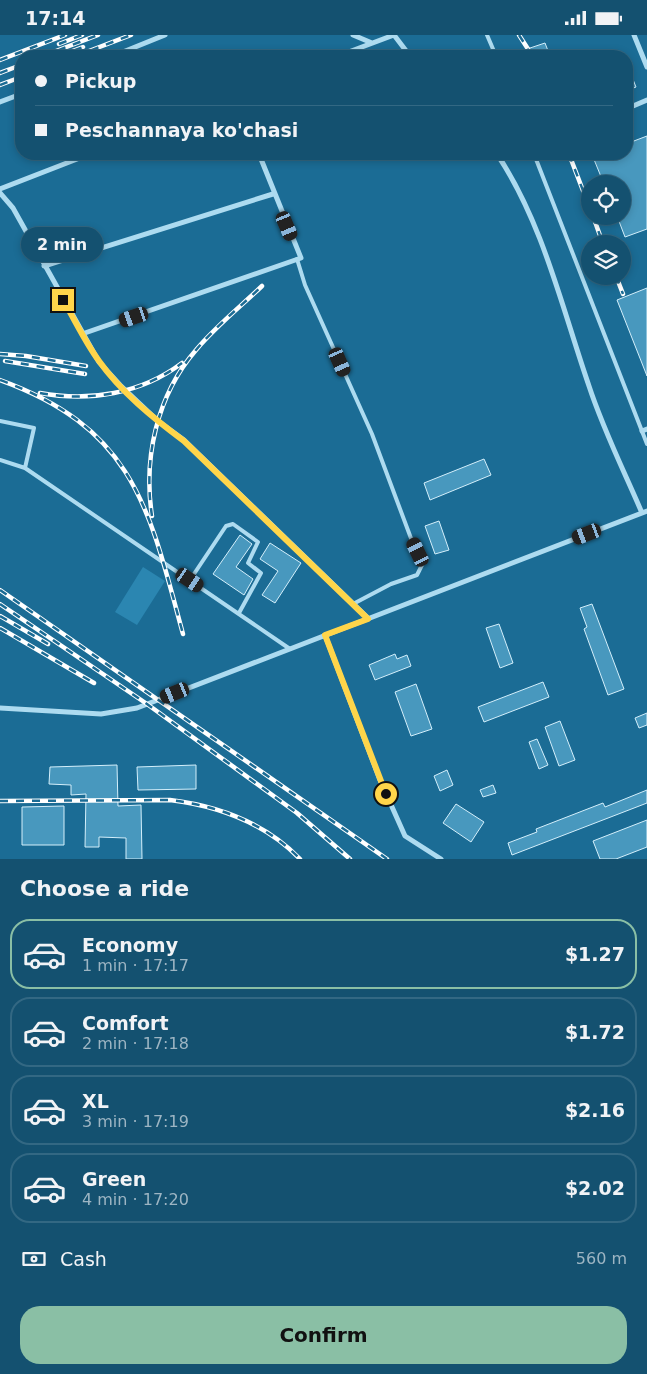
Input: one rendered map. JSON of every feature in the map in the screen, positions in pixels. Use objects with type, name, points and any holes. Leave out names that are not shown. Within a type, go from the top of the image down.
[{"type":"street","points":[[127,50],[165,35]]},
{"type":"street","points":[[353,35],[372,43]]},
{"type":"street","points":[[354,50],[394,35],[405,50]]},
{"type":"street","points":[[634,35],[647,67]]},
{"type":"street","points":[[0,102],[15,96]]},
{"type":"street","points":[[633,106],[647,100]]},
{"type":"street","points":[[75,160],[0,191],[13,208],[99,362],[125,391],[158,421],[184,441],[368,619]]},
{"type":"street","points":[[82,334],[301,258],[260,160]]},
{"type":"street","points":[[0,708],[101,714],[137,708],[644,512],[590,389],[542,245],[513,178],[501,160]]},
{"type":"street","points":[[44,266],[273,194]]},
{"type":"street","points":[[325,635],[380,780],[405,836],[441,859]]},
{"type":"lane","points":[[487,35],[493,50]]},
{"type":"lane","points":[[536,160],[645,430],[647,444]]},
{"type":"lane","points":[[297,259],[305,285],[372,434],[412,541],[423,563],[417,575],[391,584],[354,604]]},
{"type":"lane","points":[[0,421],[34,428],[24,468]]},
{"type":"lane","points":[[0,460],[24,468],[290,649]]},
{"type":"lane","points":[[190,580],[226,526],[233,523],[258,542],[248,563],[261,573],[239,613]]},
{"type":"shaded area","points":[[143,567],[165,581],[137,625],[115,612]]},
{"type":"building","points":[[545,43],[548,50],[524,50]]},
{"type":"building","points":[[647,136],[647,229],[630,235],[624,235],[620,225],[631,225],[631,175],[600,175],[594,160],[633,160],[633,141]]},
{"type":"building","points":[[647,288],[647,376],[617,300]]},
{"type":"building","points":[[484,459],[491,475],[430,500],[424,483]]},
{"type":"building","points":[[439,521],[449,550],[435,554],[425,526]]},
{"type":"building","points":[[240,535],[252,544],[236,567],[253,579],[244,595],[213,574]]},
{"type":"building","points":[[270,543],[301,563],[275,603],[262,595],[278,571],[260,559]]},
{"type":"building","points":[[592,604],[624,689],[608,695],[584,629],[587,627],[580,608]]},
{"type":"building","points":[[499,624],[513,663],[500,668],[486,628]]},
{"type":"building","points":[[395,654],[397,659],[407,655],[411,666],[375,680],[369,665]]},
{"type":"building","points":[[543,682],[549,697],[484,722],[478,707]]},
{"type":"building","points":[[416,684],[432,729],[411,736],[395,692]]},
{"type":"building","points":[[647,713],[647,725],[639,728],[635,718]]},
{"type":"building","points":[[560,721],[575,760],[559,766],[545,727]]},
{"type":"building","points":[[537,739],[548,765],[539,769],[529,742]]},
{"type":"building","points":[[117,765],[118,806],[141,805],[142,859],[126,859],[126,838],[99,837],[99,847],[85,847],[86,794],[71,795],[71,785],[49,784],[50,767]]},
{"type":"building","points":[[196,765],[196,789],[138,790],[137,767]]},
{"type":"building","points":[[447,770],[453,785],[440,791],[434,776]]},
{"type":"building","points":[[493,785],[496,793],[483,797],[480,790]]},
{"type":"building","points":[[647,790],[647,803],[512,855],[508,843],[537,832],[536,829],[603,803],[605,807]]},
{"type":"building","points":[[456,804],[484,822],[471,842],[443,823]]},
{"type":"building","points":[[64,806],[64,845],[22,845],[22,807]]},
{"type":"building","points":[[647,820],[647,847],[616,859],[600,859],[593,841]]},
{"type":"railway","points":[[26,50],[65,35]]},
{"type":"railway","points":[[59,44],[82,35]]},
{"type":"railway","points":[[59,50],[98,35]]},
{"type":"railway","points":[[92,50],[131,35]]},
{"type":"railway","points":[[519,35],[528,49]]},
{"type":"railway","points":[[75,50],[83,47]]},
{"type":"railway","points":[[0,60],[15,54]]},
{"type":"railway","points":[[0,73],[15,67]]},
{"type":"railway","points":[[0,85],[15,79]]},
{"type":"railway","points":[[571,160],[581,185]]},
{"type":"railway","points":[[596,225],[600,235]]},
{"type":"railway","points":[[620,285],[623,294]]},
{"type":"railway","points":[[152,516],[150,494],[152,450],[156,428],[171,387],[203,342],[262,286]]},
{"type":"railway","points":[[0,354],[26,356],[86,366]]},
{"type":"railway","points":[[5,361],[85,374]]},
{"type":"railway","points":[[40,393],[58,396],[96,396],[114,393],[149,382],[166,374],[182,363]]},
{"type":"railway","points":[[0,380],[45,400],[81,423],[108,449],[129,478],[146,512],[159,548],[183,634]]},
{"type":"railway","points":[[0,590],[387,859]]},
{"type":"railway","points":[[0,604],[147,704],[297,813],[350,859]]},
{"type":"railway","points":[[0,616],[48,644]]},
{"type":"railway","points":[[0,628],[94,683]]},
{"type":"railway","points":[[0,801],[170,800],[188,803],[240,818],[272,835],[300,859]]},
{"type":"route","points":[[63,300],[99,362],[120,385],[158,421],[184,441],[319,569],[368,619],[325,635],[386,794]]}]
